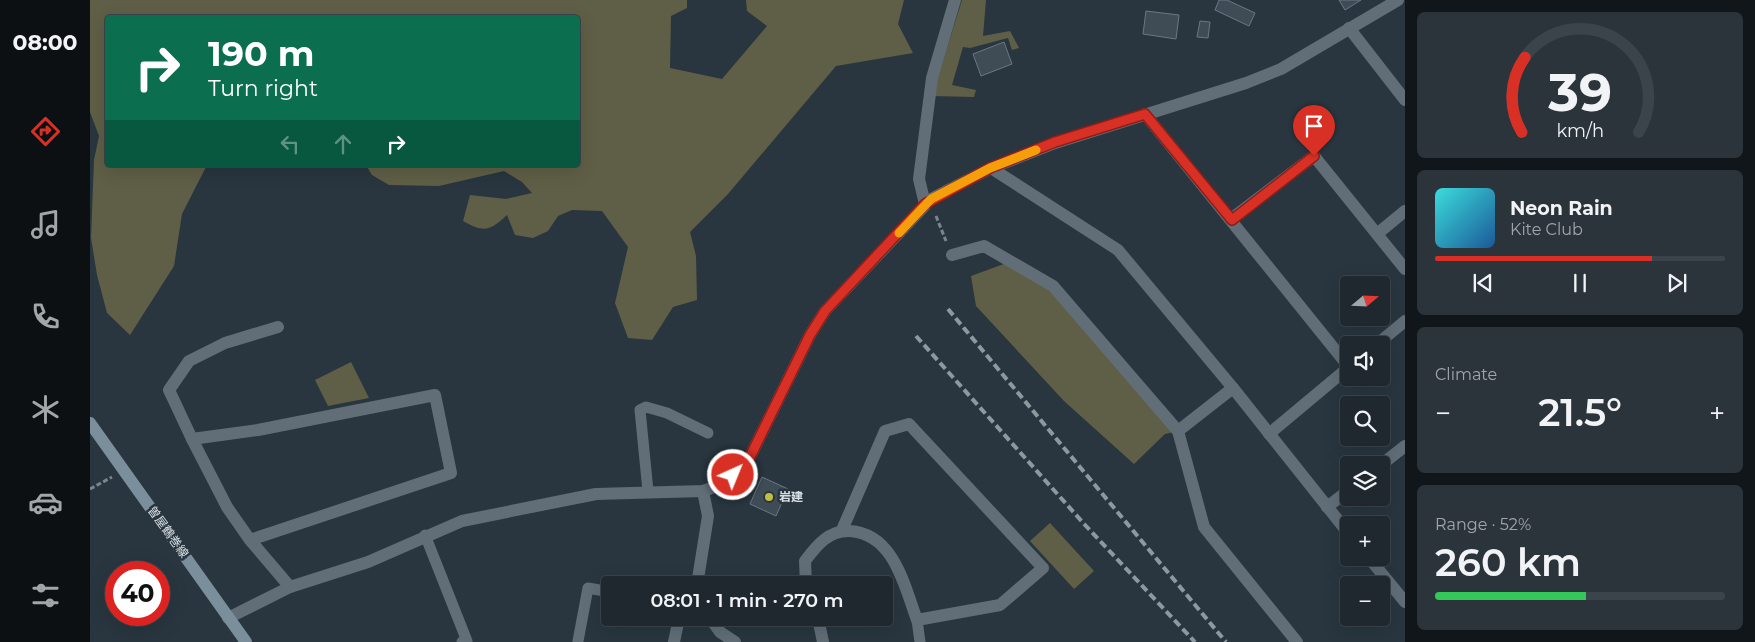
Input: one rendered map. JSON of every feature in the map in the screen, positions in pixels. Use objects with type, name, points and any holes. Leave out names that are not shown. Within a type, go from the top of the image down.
[{"type":"main road","name":"曽屋鶴巻線","points":[[90,423],[246,642]]},
{"type":"street","points":[[928,202],[919,179],[929,97],[932,78],[955,0]]},
{"type":"street","points":[[228,618],[242,609],[290,587],[368,562],[425,535],[462,521],[596,494],[648,491],[703,491],[720,485],[746,465],[810,335],[825,311],[928,202],[990,168],[1055,142],[1246,83],[1281,69],[1398,0]]},
{"type":"street","points":[[1349,28],[1405,100]]},
{"type":"street","points":[[1145,114],[1340,356]]},
{"type":"street","points":[[1232,220],[1314,156],[1405,269]]},
{"type":"street","points":[[990,168],[1118,250],[1233,388],[1340,523]]},
{"type":"street","points":[[1377,234],[1405,211]]},
{"type":"street","points":[[952,255],[984,246],[1053,286],[1178,430],[1204,527],[1297,642]]},
{"type":"street","points":[[1387,336],[1405,321]]},
{"type":"street","points":[[278,327],[225,342],[189,361],[169,390],[227,507],[250,540],[290,587]]},
{"type":"street","points":[[1269,434],[1340,375]]},
{"type":"street","points":[[1178,430],[1233,388]]},
{"type":"street","points":[[192,439],[258,430],[435,395],[451,474],[250,540]]},
{"type":"street","points":[[806,576],[805,561],[826,537],[842,530],[862,532],[877,538],[889,552],[917,620],[1000,605],[1043,568],[910,424],[885,432],[842,530]]},
{"type":"street","points":[[1390,457],[1405,446]]},
{"type":"street","points":[[698,576],[708,516],[703,491]]},
{"type":"street","points":[[1327,507],[1340,497]]},
{"type":"street","points":[[1375,566],[1405,602]]},
{"type":"street","points":[[674,642],[677,626]]},
{"type":"street","points":[[716,626],[720,632],[735,642]]},
{"type":"street","points":[[820,626],[823,642]]},
{"type":"lane","points":[[648,491],[640,410],[646,407],[667,414],[708,433]]},
{"type":"lane","points":[[425,535],[466,642]]},
{"type":"lane","points":[[578,641],[588,588],[601,590]]},
{"type":"lane","points":[[917,620],[920,642]]},
{"type":"path","points":[[928,202],[952,255]]},
{"type":"path","points":[[90,489],[123,471]]},
{"type":"green space","points":[[90,0],[687,0],[687,8],[671,16],[670,68],[722,79],[767,26],[747,11],[746,0],[904,0],[898,24],[913,53],[836,66],[728,194],[690,232],[696,256],[697,300],[673,307],[652,340],[628,338],[615,303],[628,247],[602,211],[572,210],[558,216],[548,231],[533,238],[515,235],[507,215],[491,227],[482,229],[463,221],[470,195],[506,199],[532,193],[522,182],[504,171],[439,186],[389,185],[372,175],[367,167],[580,167],[580,15],[105,15],[105,167],[206,167],[182,214],[174,266],[130,335],[107,313],[97,275],[91,238],[94,160],[99,136],[90,112]]},
{"type":"green space","points":[[962,0],[986,0],[983,36],[1010,31],[1019,48],[1012,50],[1008,38],[970,48],[963,47],[952,85],[976,90],[974,97],[932,96]]},
{"type":"green space","points":[[1012,261],[1053,286],[1178,431],[1165,434],[1134,464],[1064,401],[976,306],[971,276]]},
{"type":"green space","points":[[351,362],[369,398],[328,406],[315,380]]},
{"type":"green space","points":[[1050,523],[1094,571],[1074,589],[1030,541]]},
{"type":"building","points":[[1219,0],[1227,0],[1255,13],[1249,26],[1215,10]]},
{"type":"building","points":[[1339,0],[1361,0],[1345,10]]},
{"type":"building","points":[[1146,11],[1179,15],[1176,39],[1143,34]]},
{"type":"building","points":[[1200,21],[1210,22],[1208,38],[1197,37]]},
{"type":"building","points":[[1004,42],[1012,64],[981,76],[973,54]]},
{"type":"building","name":"岩建","points":[[762,477],[788,489],[776,516],[750,504]]},
{"type":"railway","points":[[948,309],[1226,642]]},
{"type":"railway","points":[[916,336],[1086,526],[1195,642]]},
{"type":"slow traffic","points":[[899,233],[931,199],[990,168],[1036,150]]},
{"type":"place","name":"岩建","points":[[769,497]]},
{"type":"route","points":[[733,475],[746,465],[810,335],[825,311],[931,199],[990,168],[1055,142],[1145,114],[1232,220],[1314,156]]}]
